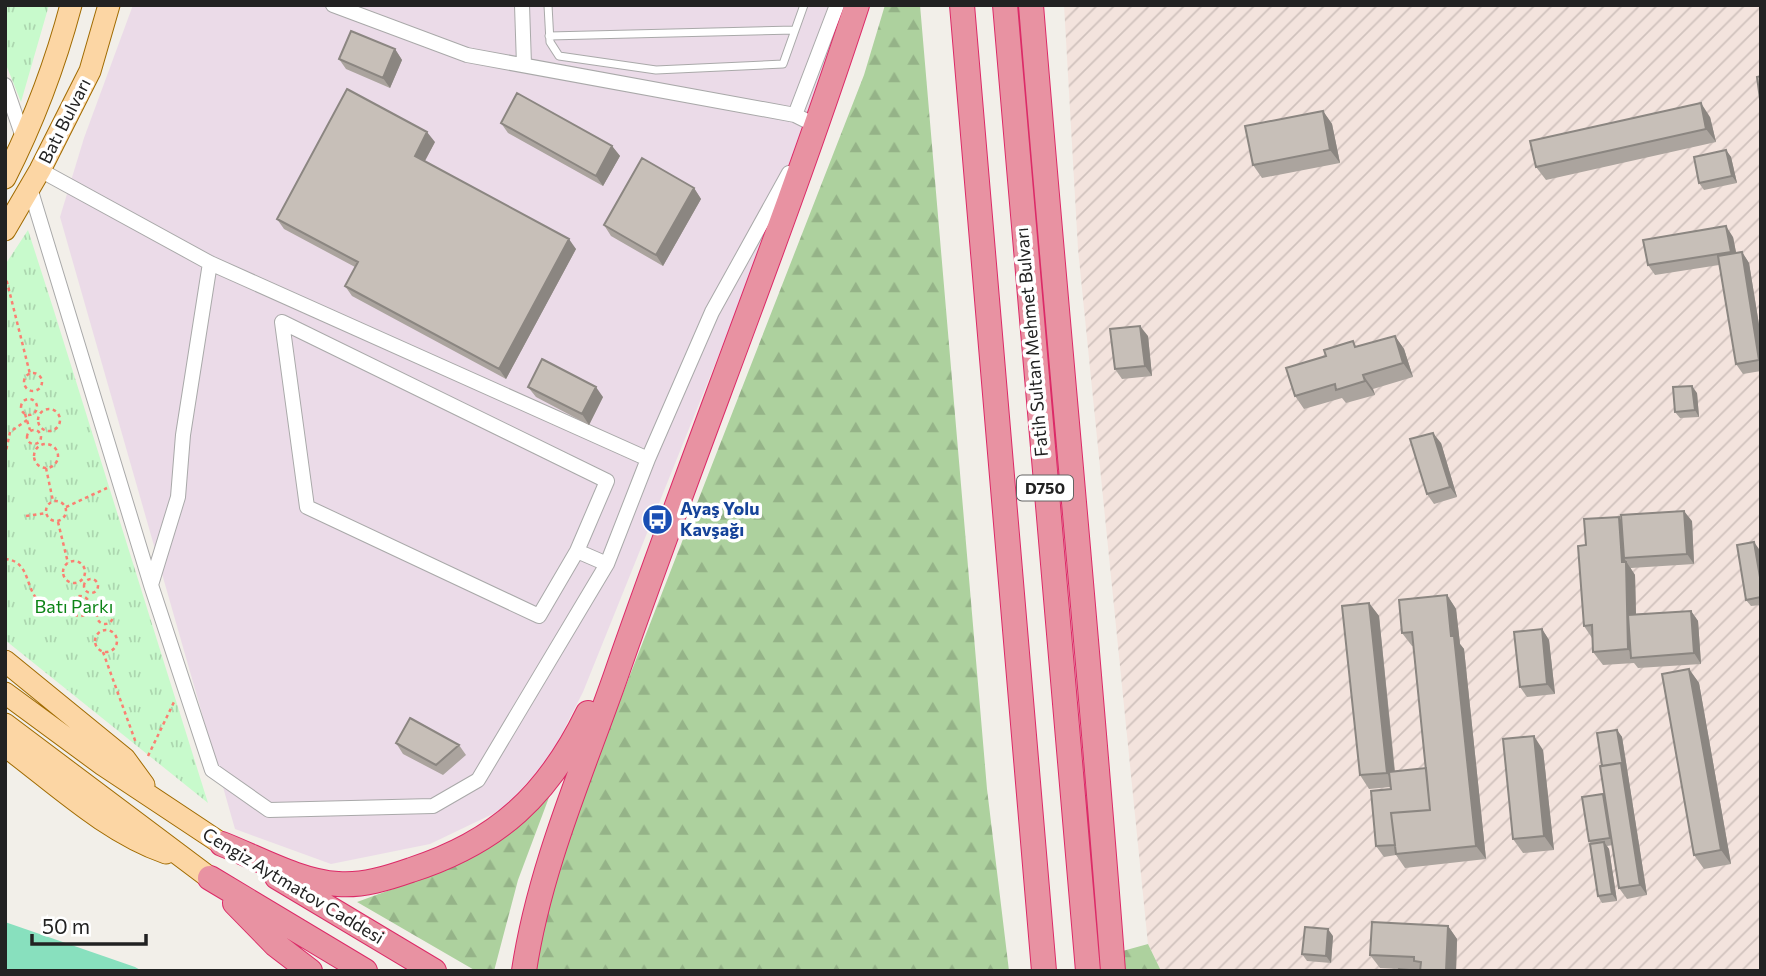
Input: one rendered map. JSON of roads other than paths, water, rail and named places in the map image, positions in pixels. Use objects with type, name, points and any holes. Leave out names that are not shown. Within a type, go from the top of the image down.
[{"type":"highway","points":[[524,971],[530,931],[546,871],[857,5]]},
{"type":"highway","name":"D750","points":[[962,5],[1044,971]]},
{"type":"highway","name":"Fatih Sultan Mehmet Bulvarı","points":[[1005,5],[1087,971]]},
{"type":"highway","points":[[1031,5],[1062,386],[1090,664],[1113,971]]},
{"type":"highway","points":[[222,844],[311,878],[338,884],[359,884],[395,876],[440,861],[478,844],[547,781],[572,746],[638,611]]},
{"type":"highway","points":[[1073,804],[1094,884],[1103,971]]},
{"type":"highway","name":"Cengiz Aytmatov Caddesi","points":[[222,844],[434,971]]},
{"type":"highway","points":[[210,878],[276,945],[310,971]]},
{"type":"highway","name":"Cengiz Aytmatov Caddesi","points":[[210,878],[365,971]]},
{"type":"main road","name":"Batı Bulvarı","points":[[5,178],[24,140],[57,56],[71,5]]},
{"type":"main road","name":"Batı Bulvarı","points":[[5,230],[35,179],[90,71],[109,5]]},
{"type":"main road","name":"Cengiz Aytmatov Caddesi","points":[[5,661],[125,759],[154,798]]},
{"type":"main road","name":"Cengiz Aytmatov Caddesi","points":[[5,693],[103,765],[222,844]]},
{"type":"main road","name":"Cengiz Aytmatov Caddesi","points":[[5,724],[210,878]]},
{"type":"main road","name":"Cengiz Aytmatov Caddesi","points":[[5,746],[138,843],[184,859]]},
{"type":"street","points":[[35,179],[150,585],[212,770],[269,810],[433,806],[478,780],[607,564],[648,458],[712,312],[814,125],[795,116],[467,55],[332,5]]},
{"type":"street","points":[[522,5],[524,65]]},
{"type":"street","points":[[795,116],[837,5]]},
{"type":"street","points":[[5,85],[24,140]]},
{"type":"street","points":[[35,179],[210,263],[648,458]]},
{"type":"street","points":[[150,585],[178,497],[183,435],[210,263]]},
{"type":"street","points":[[282,322],[607,481],[577,551],[539,616],[307,507],[282,322]]},
{"type":"street","points":[[577,551],[607,564]]},
{"type":"lane","points":[[548,5],[548,36],[555,52],[565,59],[656,70],[783,64],[804,5]]},
{"type":"lane","points":[[548,36],[795,30]]},
{"type":"place","name":"Ayaş Yolu Kavşağı","points":[[657,519]]},
{"type":"park label","name":"Batı Parkı","points":[[74,607]]}]
